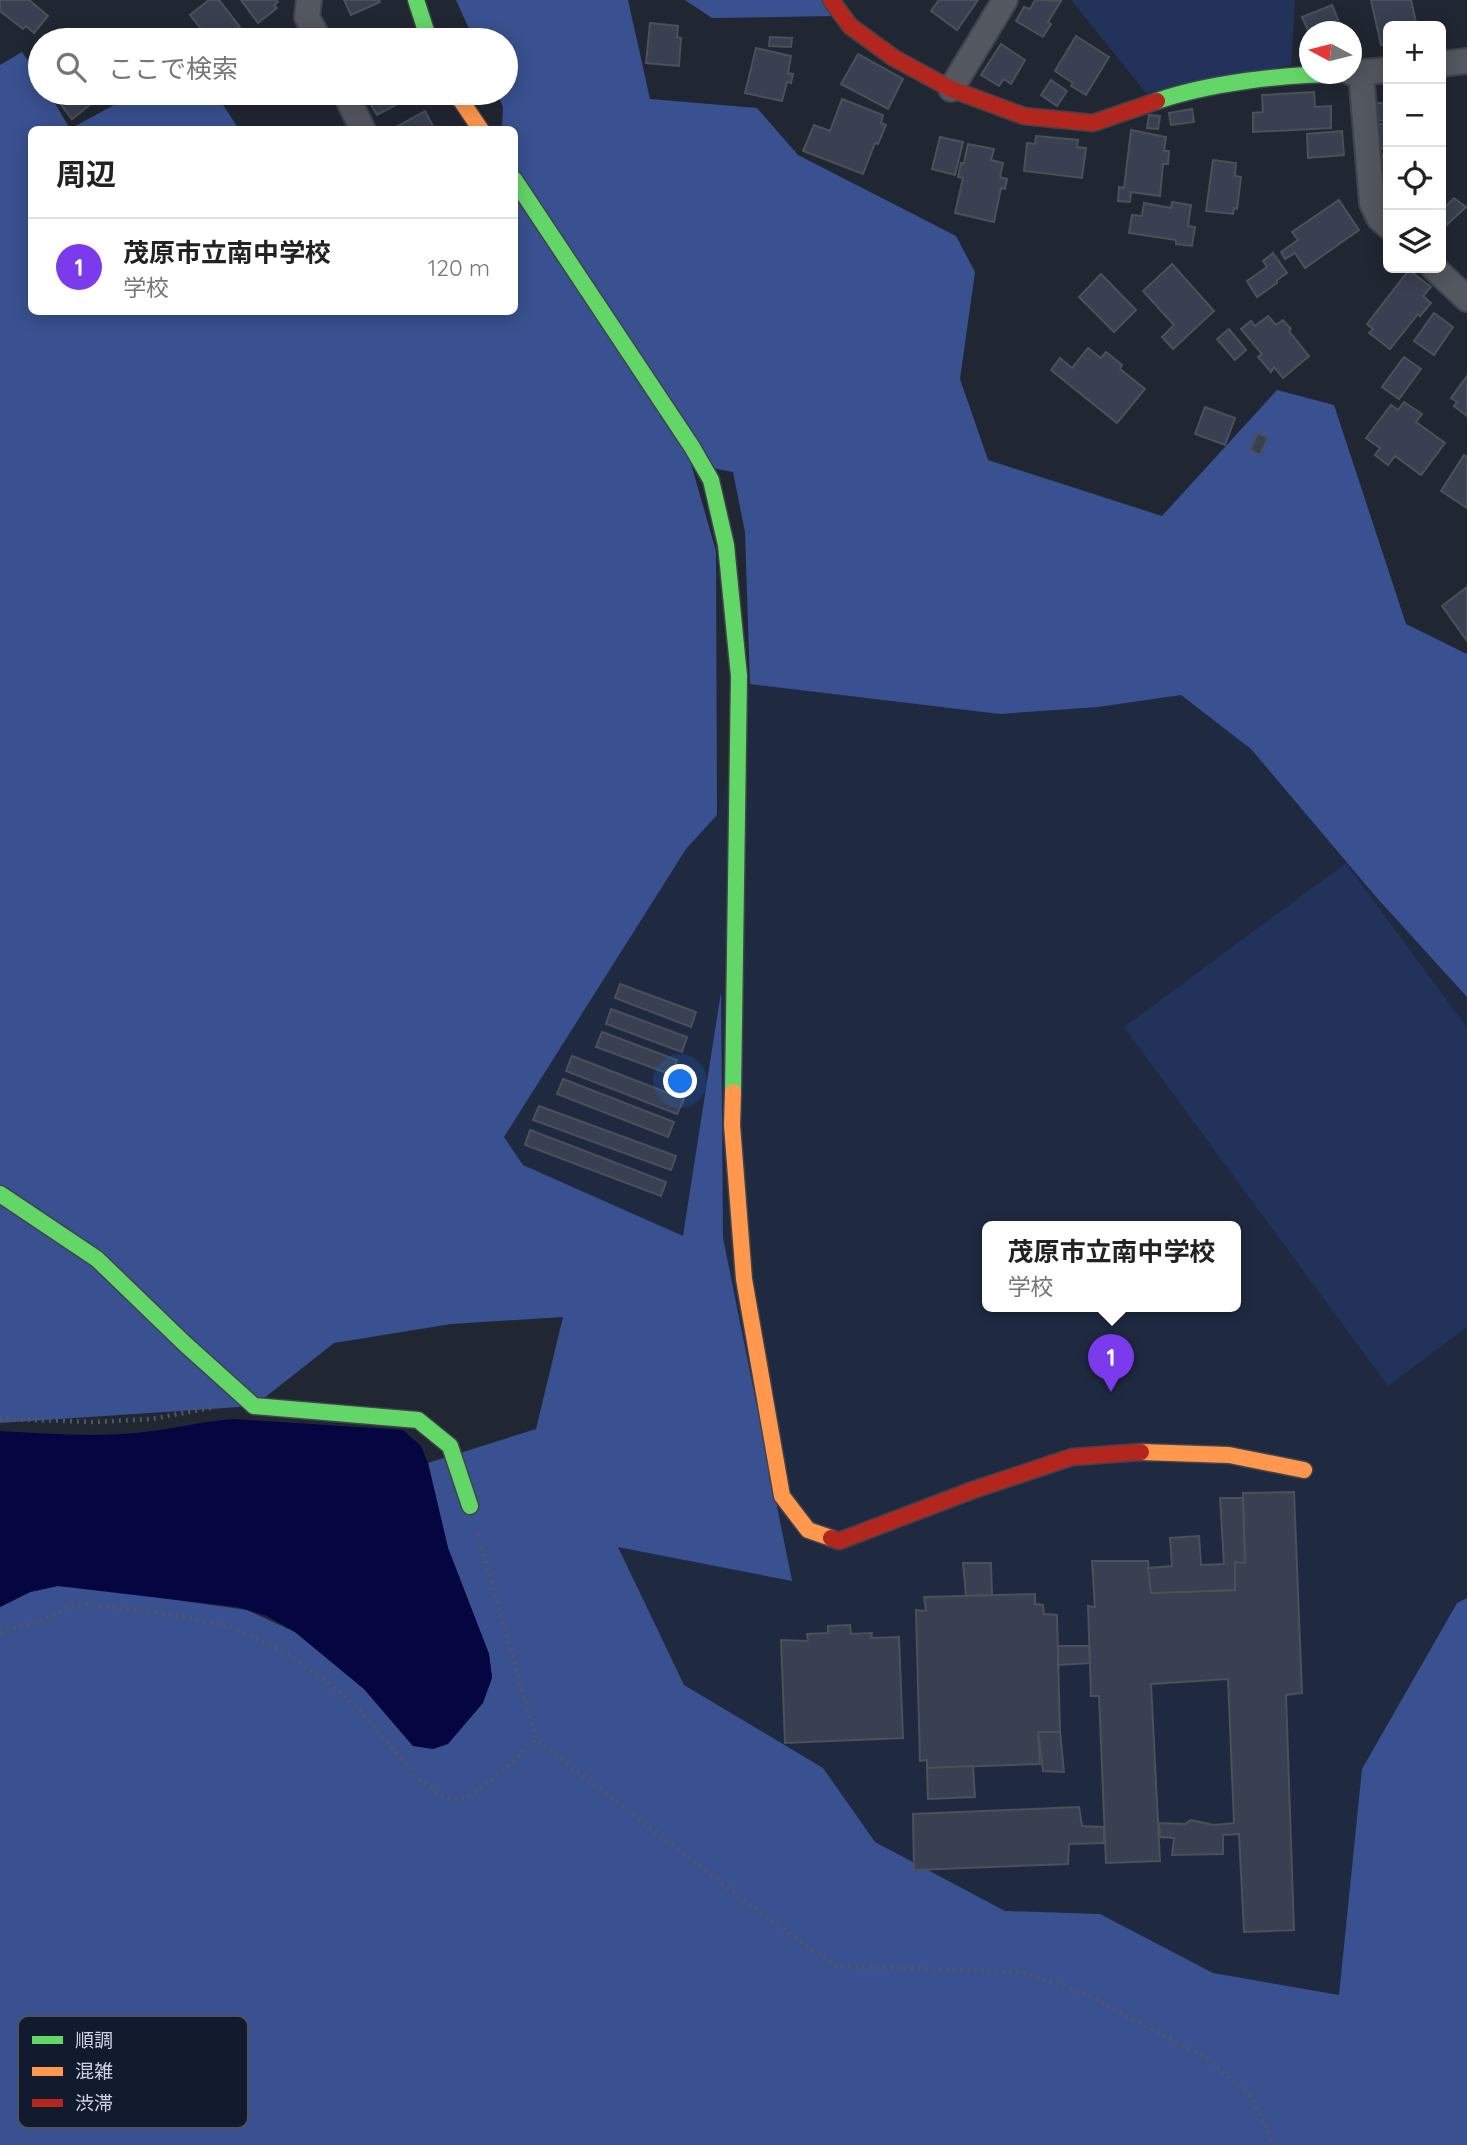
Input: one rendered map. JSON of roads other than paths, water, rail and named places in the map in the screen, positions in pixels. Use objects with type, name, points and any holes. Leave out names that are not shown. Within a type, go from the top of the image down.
[{"type":"street","points":[[309,0],[307,16],[313,28]]},
{"type":"street","points":[[416,0],[425,28]]},
{"type":"street","points":[[831,0],[850,26],[894,58],[951,89],[1024,116],[1093,123],[1184,92],[1299,75]]},
{"type":"street","points":[[951,89],[1005,0]]},
{"type":"street","points":[[1446,63],[1467,61]]},
{"type":"street","points":[[1362,72],[1383,70]]},
{"type":"street","points":[[1353,84],[1372,203],[1383,222]]},
{"type":"street","points":[[351,105],[361,126]]},
{"type":"street","points":[[464,105],[478,126]]},
{"type":"street","points":[[518,184],[705,469],[711,480],[726,545],[739,676],[732,1125],[744,1279],[782,1496],[808,1530],[839,1541],[973,1490],[1072,1457],[1149,1451],[1229,1455],[1304,1470]]},
{"type":"street","points":[[1439,273],[1467,299]]},
{"type":"street","points":[[0,1194],[97,1259],[254,1406],[418,1420],[450,1446],[470,1506]]},
{"type":"place","name":"茂原市立南中学校","points":[[1111,1392]]}]
